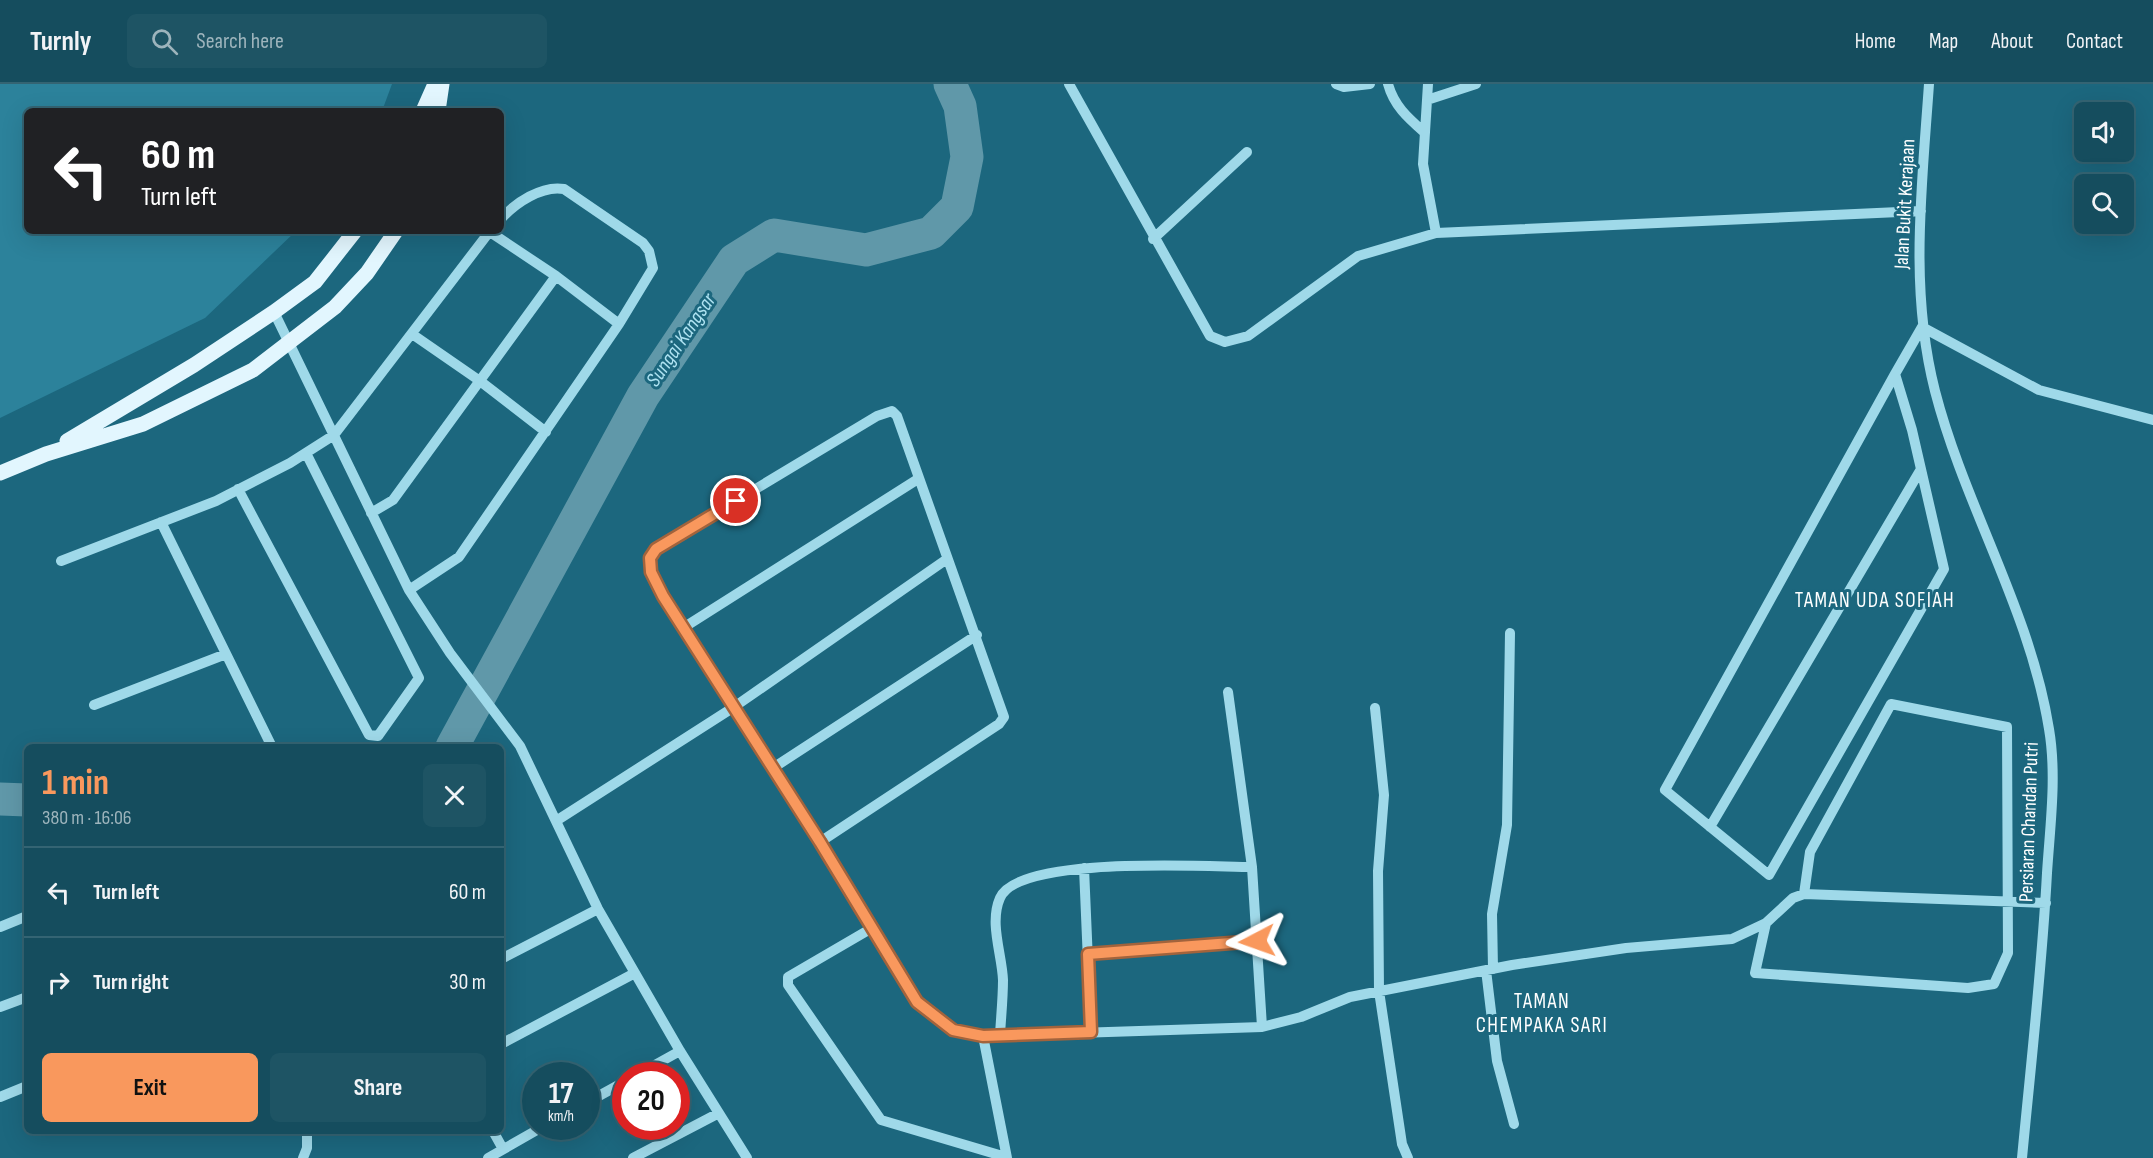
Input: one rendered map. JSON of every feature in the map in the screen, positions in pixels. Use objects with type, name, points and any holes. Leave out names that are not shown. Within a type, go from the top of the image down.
[{"type":"main road","points":[[424,108],[435,84]]},
{"type":"main road","points":[[438,108],[442,84]]},
{"type":"main road","points":[[46,454],[194,365],[274,312],[315,282],[353,234]]},
{"type":"main road","points":[[0,473],[46,454],[143,424],[253,370],[335,307],[367,273],[394,234]]},
{"type":"street","points":[[1069,84],[1153,238],[1210,336],[1225,342],[1248,336],[1358,256],[1436,233],[1921,211]]},
{"type":"street","points":[[1336,84],[1344,87],[1370,84]]},
{"type":"street","points":[[1388,84],[1392,98],[1404,114],[1425,134]]},
{"type":"street","points":[[1428,84],[1423,164],[1436,233]]},
{"type":"street","points":[[1427,100],[1476,84]]},
{"type":"street","name":"Jalan Bukit Kerajaan","points":[[1922,327],[1919,256],[1929,84]]},
{"type":"street","points":[[1153,238],[1247,152]]},
{"type":"street","points":[[409,590],[459,557],[619,324],[653,268],[649,251],[643,243],[564,189],[556,187],[527,199],[504,217]]},
{"type":"street","points":[[61,561],[238,489],[306,453],[334,435],[488,234]]},
{"type":"street","points":[[494,234],[556,276],[619,324]]},
{"type":"street","points":[[371,513],[393,500],[556,276]]},
{"type":"street","points":[[274,312],[409,590],[450,653],[520,746],[598,909],[680,1051],[747,1158]]},
{"type":"street","points":[[1895,374],[1921,469],[1944,570],[1769,875],[1665,790],[1895,374],[1922,327],[2039,390],[2153,420]]},
{"type":"street","name":"Persiaran Chandan Putri","points":[[1922,327],[1935,391],[1950,443],[2014,599],[2043,697],[2052,769],[2046,903],[2022,1158]]},
{"type":"street","points":[[412,334],[480,381],[546,432]]},
{"type":"street","points":[[820,842],[999,724],[1004,717],[977,635],[946,559],[896,414],[886,411],[656,549],[650,558],[651,572],[683,628],[820,842],[917,1002],[953,1030],[983,1036],[1262,1027],[1301,1017],[1350,997],[1489,969],[1626,948],[1732,939],[1766,923],[1793,898],[1804,894],[2046,903]]},
{"type":"street","points":[[238,489],[369,735],[380,734],[419,678],[306,453]]},
{"type":"street","points":[[1710,827],[1921,469]]},
{"type":"street","points":[[683,628],[918,479]]},
{"type":"street","points":[[160,522],[271,744]]},
{"type":"street","points":[[556,820],[734,707],[946,559]]},
{"type":"street","points":[[1510,633],[1508,825],[1492,914],[1489,969],[1497,1061],[1514,1125]]},
{"type":"street","points":[[773,768],[977,635]]},
{"type":"street","points":[[94,705],[226,654]]},
{"type":"street","points":[[1228,692],[1252,867],[1262,1027]]},
{"type":"street","points":[[1766,923],[1755,973],[1968,988],[1994,984],[2008,953],[2007,728],[1892,704],[1810,852],[1804,894]]},
{"type":"street","points":[[1375,708],[1384,795],[1378,871],[1379,991],[1402,1144],[1408,1158]]},
{"type":"street","points":[[1000,1035],[1003,980],[995,919],[1000,896],[1022,878],[1071,868],[1252,867]]},
{"type":"street","points":[[1084,868],[1091,1032]]},
{"type":"street","points":[[504,957],[598,909]]},
{"type":"street","points":[[0,927],[24,917]]},
{"type":"street","points":[[872,928],[788,977],[788,985],[881,1120],[1006,1157],[983,1036]]},
{"type":"street","points":[[1088,954],[1257,941]]},
{"type":"street","points":[[504,1042],[635,973]]},
{"type":"street","points":[[0,1007],[24,998]]},
{"type":"street","points":[[660,1062],[680,1051]]},
{"type":"street","points":[[0,1097],[24,1087]]},
{"type":"street","points":[[633,1158],[718,1113]]},
{"type":"street","points":[[303,1158],[307,1148],[307,1134]]},
{"type":"street","points":[[495,1134],[503,1149]]},
{"type":"street","points":[[488,1158],[522,1138]]},
{"type":"shaded area","points":[[0,84],[392,84],[383,108],[24,108],[24,234],[293,234],[205,318],[0,418]]},
{"type":"waterway","name":"Sungai Kangsar","points":[[454,744],[643,396],[734,260],[774,235],[866,250],[931,233],[957,207],[967,157],[960,106],[950,84]]},
{"type":"waterway","name":"Sungai Kangsar","points":[[0,799],[24,800]]},
{"type":"district","name":"TAMAN UDA SOFIAH","points":[[1875,600]]},
{"type":"district","name":"TAMAN CHEMPAKA SARI","points":[[1542,1013]]},
{"type":"route","points":[[736,501],[656,549],[650,558],[651,572],[663,596],[820,842],[917,1002],[953,1030],[983,1036],[1091,1032],[1088,954],[1257,941]]}]
